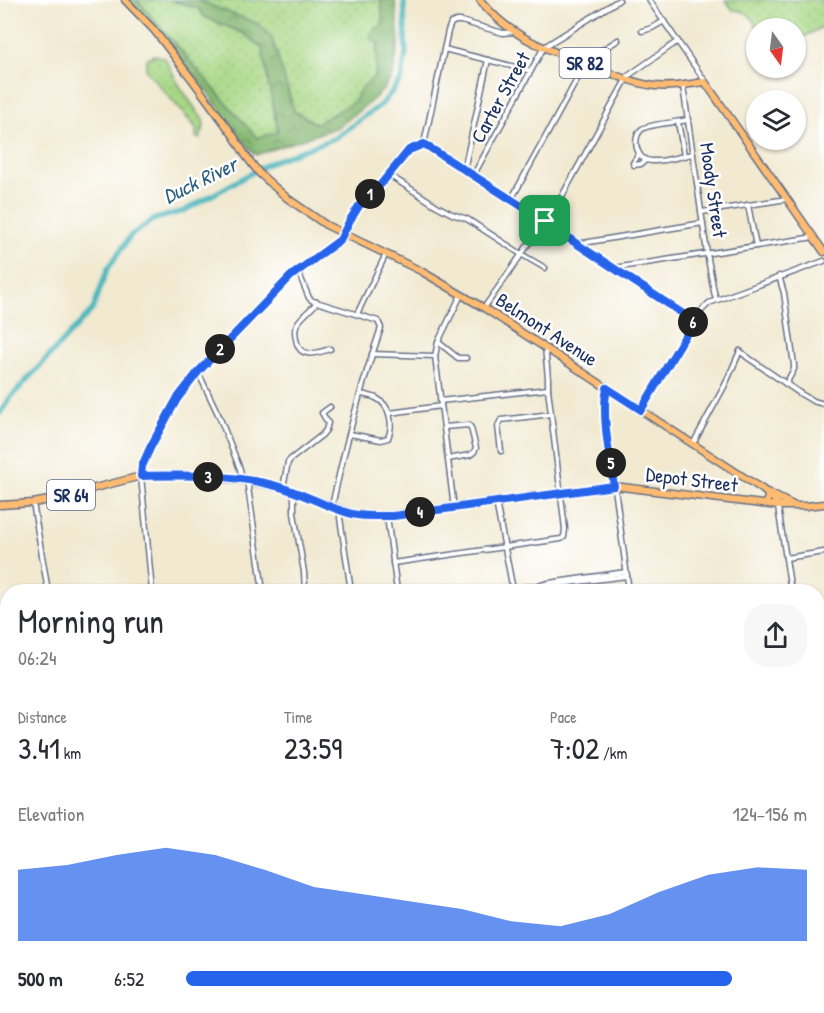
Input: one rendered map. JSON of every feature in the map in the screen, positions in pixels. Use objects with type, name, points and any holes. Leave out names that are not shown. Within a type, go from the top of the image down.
[{"type":"main road","name":"Belmont Avenue","points":[[125,0],[154,30],[259,173],[287,198],[326,225],[421,271],[462,294],[767,492],[778,506]]},
{"type":"main road","name":"SR 82","points":[[480,0],[514,32],[544,47],[626,79],[665,87],[705,82]]},
{"type":"main road","points":[[705,82],[824,252]]},
{"type":"main road","name":"Depot Street","points":[[141,476],[184,475],[244,480],[283,488],[332,507],[364,516],[387,516],[454,508],[614,486],[778,506]]},
{"type":"main road","name":"SR 64","points":[[0,505],[49,501],[141,476]]},
{"type":"main road","points":[[765,504],[768,498],[767,492]]},
{"type":"main road","points":[[767,492],[795,507]]},
{"type":"main road","name":"SR 64","points":[[778,506],[824,504]]},
{"type":"street","name":"Carter Street","points":[[473,176],[544,47],[619,0]]},
{"type":"street","points":[[649,0],[705,82]]},
{"type":"street","points":[[424,144],[451,23],[456,21],[503,33],[514,32]]},
{"type":"street","points":[[642,31],[664,21]]},
{"type":"street","points":[[511,200],[586,63],[591,57],[618,40]]},
{"type":"street","points":[[484,308],[545,221],[550,218],[626,79],[633,71],[678,41]]},
{"type":"street","points":[[444,49],[531,71]]},
{"type":"street","points":[[464,170],[488,60]]},
{"type":"street","name":"Moody Street","points":[[683,86],[707,253],[717,299]]},
{"type":"street","points":[[688,120],[648,127],[640,131],[636,141],[639,154],[646,160],[653,161],[693,154]]},
{"type":"street","points":[[678,122],[684,156]]},
{"type":"street","points":[[424,144],[545,221],[694,321]]},
{"type":"street","points":[[151,584],[142,466],[177,399],[198,372],[298,271],[340,240],[359,206],[390,175],[409,150],[424,144]]},
{"type":"street","points":[[639,154],[634,165],[646,160]]},
{"type":"street","points":[[390,175],[437,206],[467,219],[545,268]]},
{"type":"street","points":[[702,212],[788,199]]},
{"type":"street","points":[[748,204],[756,246]]},
{"type":"street","points":[[577,244],[703,222]]},
{"type":"street","points":[[614,268],[814,237]]},
{"type":"street","points":[[357,314],[386,254]]},
{"type":"street","points":[[641,410],[705,306],[717,299],[824,261]]},
{"type":"street","points":[[298,271],[309,298],[378,321],[381,328],[350,434],[332,507]]},
{"type":"street","points":[[779,276],[784,292],[794,365],[786,384]]},
{"type":"street","points":[[454,508],[435,356],[438,342],[462,294]]},
{"type":"street","points":[[316,302],[296,326],[297,344],[303,353],[330,349]]},
{"type":"street","points":[[438,342],[458,357],[466,358]]},
{"type":"street","points":[[393,562],[564,537],[545,347]]},
{"type":"street","points":[[693,444],[725,385],[740,351],[786,384],[824,404]]},
{"type":"street","points":[[372,354],[435,356]]},
{"type":"street","points":[[198,372],[219,416],[244,480],[262,584]]},
{"type":"street","points":[[607,388],[605,415],[628,584]]},
{"type":"street","points":[[390,413],[548,389]]},
{"type":"street","points":[[350,434],[381,440],[386,439],[390,433],[390,413],[379,399],[361,394]]},
{"type":"street","points":[[283,488],[288,462],[326,430],[328,423],[321,413],[330,407]]},
{"type":"street","points":[[501,451],[498,426],[501,420],[551,414]]},
{"type":"street","points":[[444,427],[469,425],[476,448],[470,455],[448,459]]},
{"type":"street","points":[[294,492],[294,513],[305,584]]},
{"type":"street","points":[[496,501],[512,584]]},
{"type":"street","points":[[33,503],[47,584]]},
{"type":"street","points":[[778,506],[790,584]]},
{"type":"street","points":[[341,510],[340,518],[350,584]]},
{"type":"street","points":[[387,516],[396,584]]},
{"type":"street","points":[[786,558],[824,552]]},
{"type":"street","points":[[545,584],[627,574]]},
{"type":"green space","points":[[128,0],[137,0],[257,138],[278,132],[262,48],[243,33],[204,17],[199,9],[171,0],[197,0],[258,24],[272,38],[294,111],[316,124],[354,102],[361,89],[375,76],[378,43],[370,39],[373,31],[383,25],[381,0],[395,0],[399,41],[393,74],[384,89],[338,127],[256,155],[234,130],[193,74]]},
{"type":"green space","points":[[137,0],[171,0],[199,9],[204,17],[243,33],[262,48],[278,133],[256,138]]},
{"type":"green space","points":[[197,0],[381,0],[383,25],[373,31],[378,43],[375,76],[361,89],[354,102],[317,124],[294,111],[272,38],[258,24]]},
{"type":"green space","points":[[725,0],[824,0],[824,26],[806,36],[806,18],[751,18],[742,11],[733,10]]},
{"type":"green space","points":[[154,55],[165,58],[179,85],[203,120],[204,127],[200,139],[196,137],[196,128],[146,70],[146,59]]},
{"type":"waterway","name":"Duck River","points":[[0,413],[10,398],[93,309],[107,270],[131,235],[155,219],[184,211],[271,162],[335,138],[383,103],[401,80],[406,54],[404,0]]},
{"type":"route","points":[[424,144],[545,221],[694,321],[641,410],[607,388],[605,415],[614,486],[393,516],[364,516],[352,514],[283,488],[242,480],[184,475],[141,476],[142,466],[151,446],[177,399],[198,372],[291,276],[340,240],[359,206],[409,150],[424,144]]}]
